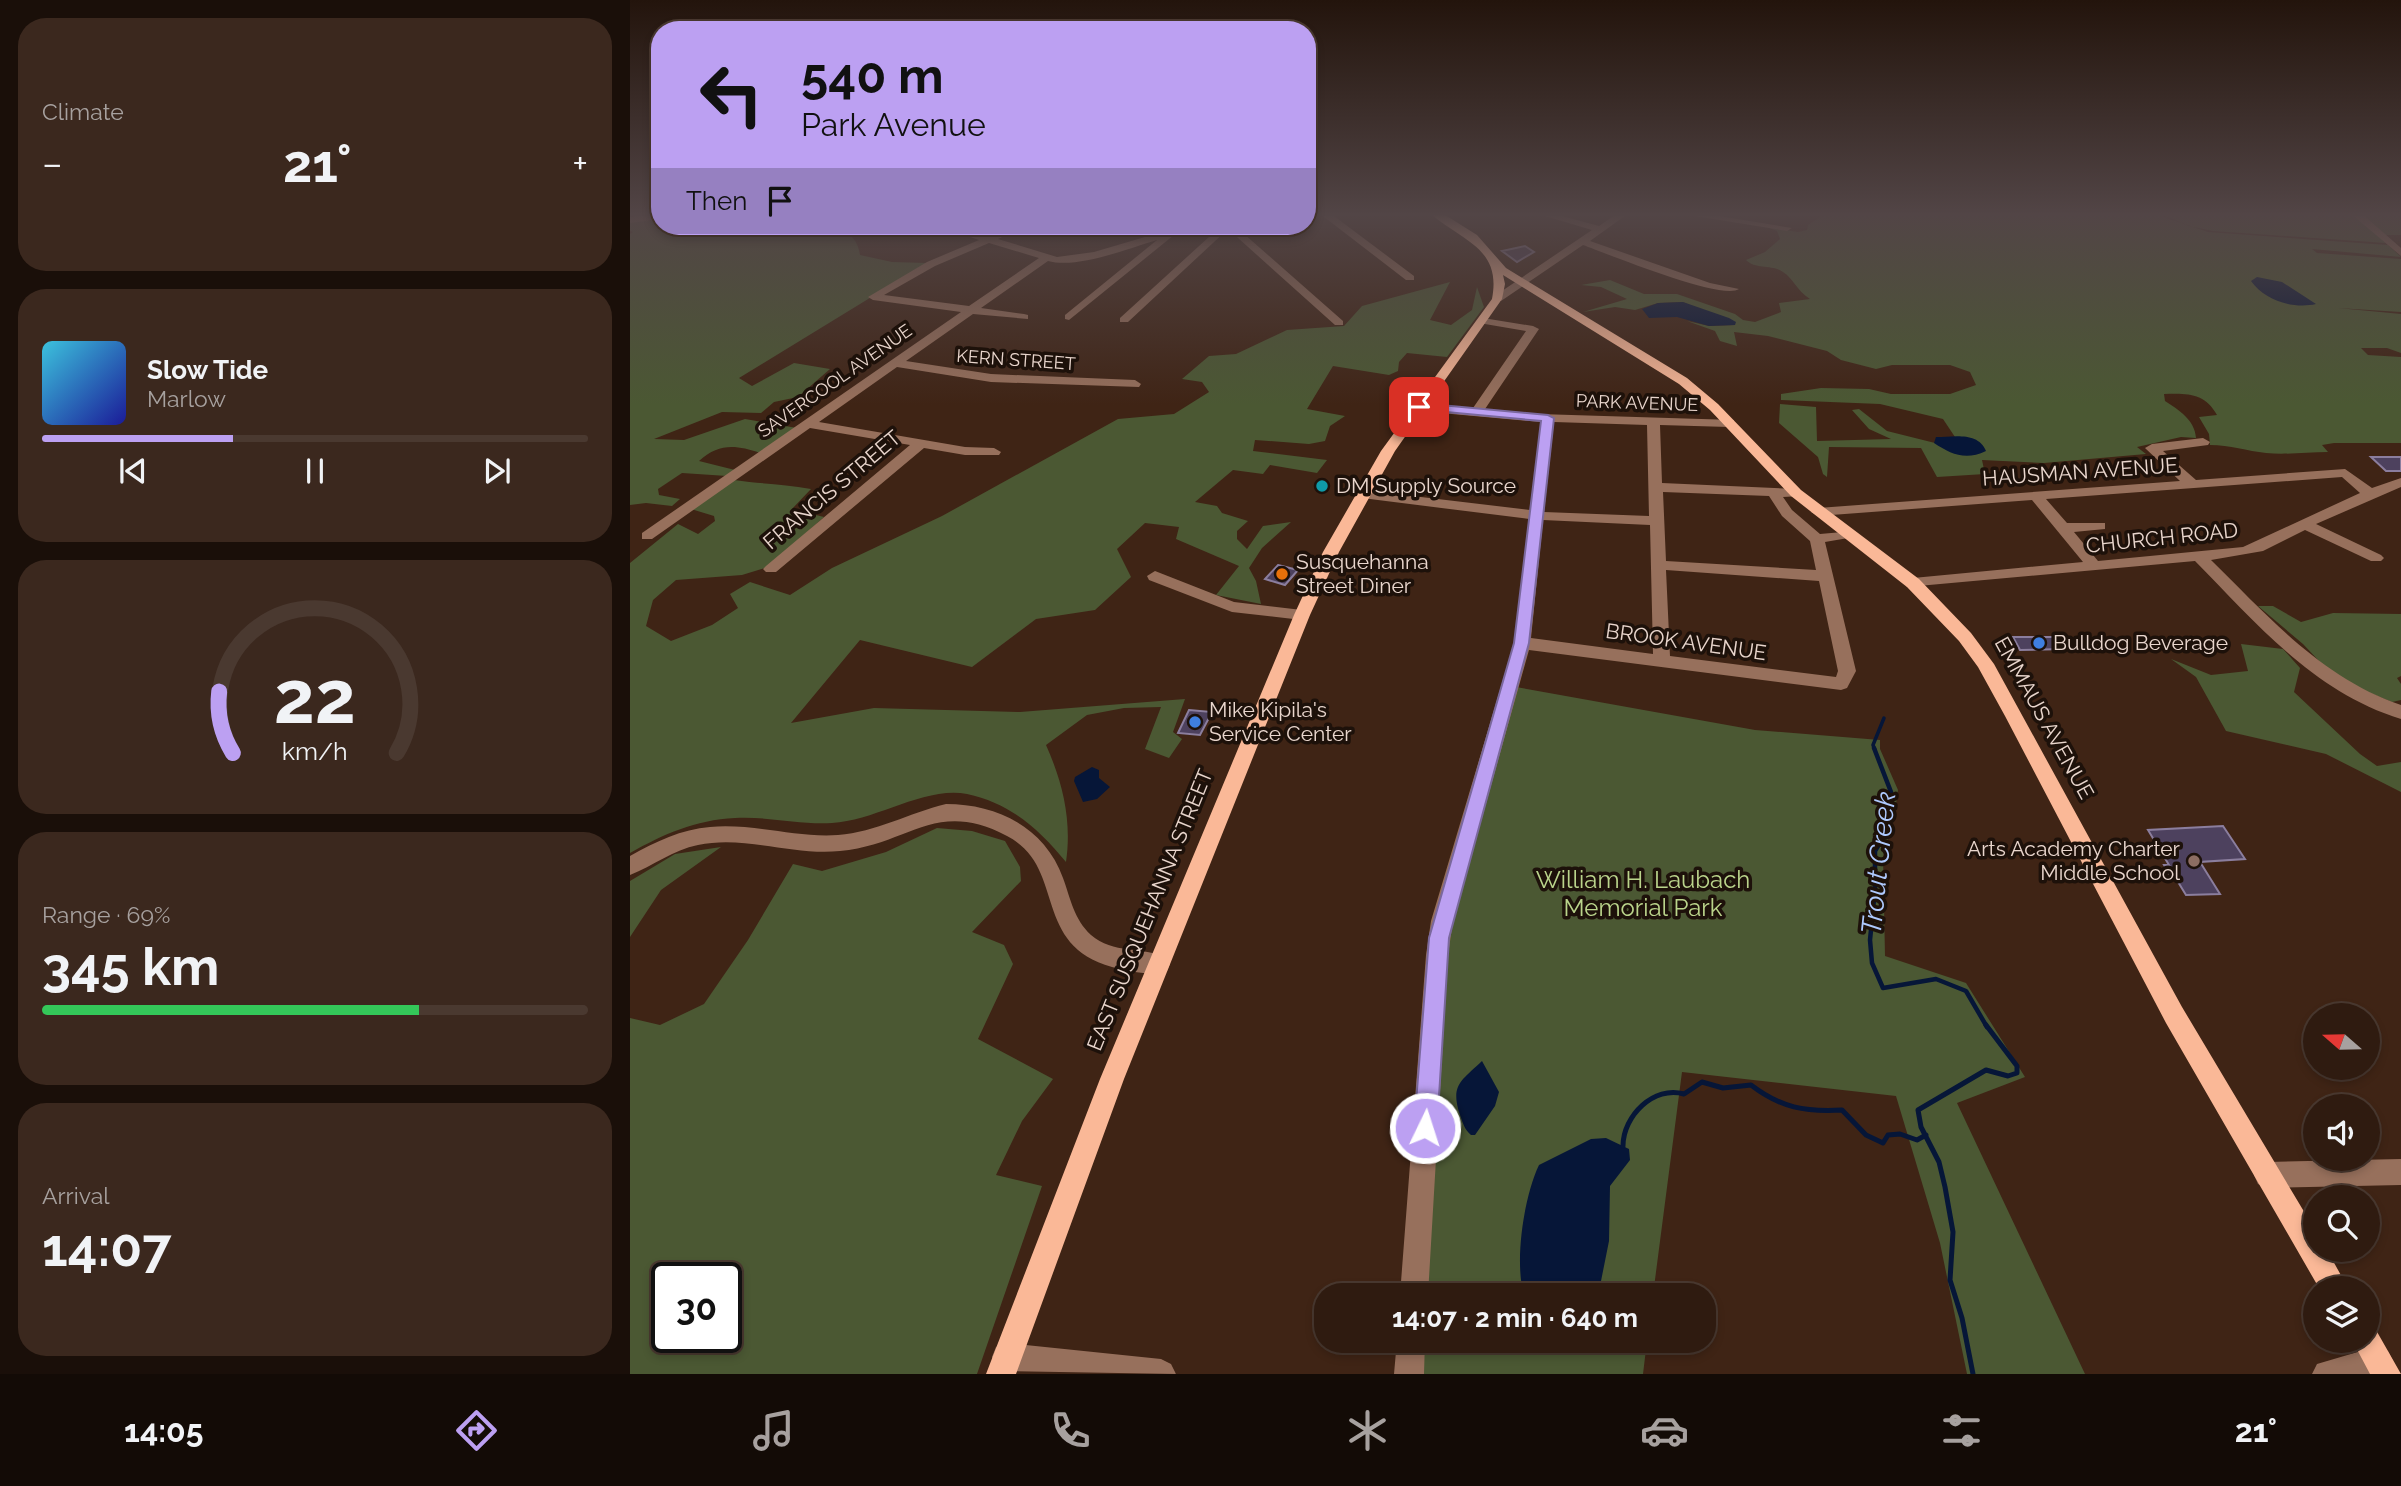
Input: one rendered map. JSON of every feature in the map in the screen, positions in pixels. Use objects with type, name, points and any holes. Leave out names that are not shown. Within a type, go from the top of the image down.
[{"type":"main road","points":[[1497,299],[1500,284],[1498,277]]},
{"type":"main road","name":"EMMAUS AVENUE","points":[[1514,277],[1684,380],[1796,493],[1913,583],[1944,612],[1985,664],[2174,1015],[2327,1276]]},
{"type":"main road","name":"EAST SUSQUEHANNA STREET","points":[[1004,1366],[1159,964],[1302,615],[1362,494],[1419,407],[1497,299]]},
{"type":"street","points":[[906,277],[873,297],[1024,317]]},
{"type":"street","name":"SAVERCOOL AVENUE","points":[[647,536],[1017,277]]},
{"type":"street","points":[[1069,317],[1117,277]]},
{"type":"street","points":[[1124,320],[1171,277]]},
{"type":"street","points":[[1286,277],[1339,323]]},
{"type":"street","points":[[1497,299],[1526,277]]},
{"type":"street","points":[[1683,277],[1708,286],[1734,289]]},
{"type":"street","points":[[1476,413],[1533,329],[1483,321]]},
{"type":"street","name":"KERN STREET","points":[[896,363],[991,378],[1135,384]]},
{"type":"street","name":"PARK AVENUE","points":[[1419,407],[1548,418],[1729,423]]},
{"type":"street","points":[[1415,1283],[1437,955],[1442,921],[1522,643],[1548,418]]},
{"type":"street","points":[[1653,421],[1662,662]]},
{"type":"street","points":[[808,424],[920,444],[994,452]]},
{"type":"street","points":[[2192,484],[2152,448],[2203,442]]},
{"type":"street","name":"FRANCIS STREET","points":[[771,569],[920,444]]},
{"type":"street","name":"HAUSMAN AVENUE","points":[[1818,512],[2345,473],[2369,494]]},
{"type":"street","name":"CHURCH ROAD","points":[[1913,583],[2199,557],[2258,548],[2303,523],[2401,482]]},
{"type":"street","points":[[1655,487],[1796,493]]},
{"type":"street","points":[[1658,565],[1826,576],[1817,539],[1787,513],[1773,492]]},
{"type":"street","points":[[1362,494],[1536,515],[1656,521]]},
{"type":"street","points":[[2035,496],[2095,567]]},
{"type":"street","points":[[2303,523],[2376,558]]},
{"type":"street","points":[[2062,528],[2100,526]]},
{"type":"street","points":[[1817,539],[1849,534]]},
{"type":"street","points":[[2199,557],[2322,675],[2354,694],[2401,712]]},
{"type":"street","points":[[1156,576],[1232,607],[1302,615]]},
{"type":"street","name":"BROOK AVENUE","points":[[1522,643],[1835,685],[1844,683],[1847,671],[1826,576]]},
{"type":"street","points":[[630,866],[667,846],[706,835],[844,843],[884,835],[933,813],[962,811],[1007,826],[1040,849],[1049,863],[1066,922],[1085,943],[1117,958],[1159,964]]},
{"type":"street","points":[[2267,1175],[2401,1172]]},
{"type":"street","points":[[1409,1374],[1410,1353]]},
{"type":"street","points":[[2327,1374],[2377,1358]]},
{"type":"street","points":[[1004,1366],[1161,1374]]},
{"type":"green space","points":[[630,277],[904,277],[739,378],[752,386],[794,363],[830,369],[798,397],[774,402],[761,413],[722,412],[654,439],[684,440],[745,419],[797,428],[760,453],[728,447],[706,455],[699,461],[735,470],[727,476],[682,473],[658,489],[659,495],[680,499],[672,506],[646,503],[630,505]]},
{"type":"green space","points":[[2401,277],[2401,312],[2338,308],[2401,314],[2401,353],[2387,348],[2361,348],[2368,355],[2401,357],[2401,443],[2334,443],[2322,445],[2328,452],[2281,454],[2210,445],[2209,434],[2199,417],[2217,415],[2207,402],[2195,396],[2164,394],[2165,401],[2181,412],[2193,426],[2196,438],[2181,437],[2137,447],[2146,454],[2044,463],[1982,460],[1985,474],[1937,477],[1921,448],[1829,447],[1827,477],[1823,474],[1818,457],[1779,423],[1780,404],[1816,407],[1817,441],[1891,439],[1869,429],[1852,410],[1859,409],[1887,431],[1935,443],[1968,437],[1955,437],[1943,419],[1880,404],[1781,400],[1781,394],[1821,388],[1869,389],[1891,394],[1950,394],[1976,385],[1970,372],[1950,365],[1892,365],[1876,369],[1841,360],[1827,351],[1768,336],[1734,332],[1737,346],[1720,341],[1715,331],[1687,321],[1709,326],[1735,325],[1683,302],[1658,303],[1635,310],[1615,307],[1583,312],[1627,299],[1601,287],[1581,285],[1610,280],[1644,294],[1677,294],[1735,314],[1743,320],[1755,322],[1781,312],[1779,303],[1810,299],[1790,278]]},
{"type":"green space","points":[[1450,282],[1430,320],[1451,325],[1472,310],[1477,287],[1484,307],[1447,357],[1407,353],[1399,362],[1398,371],[1389,375],[1333,366],[1307,409],[1345,416],[1330,426],[1325,441],[1309,444],[1255,440],[1253,451],[1327,460],[1317,473],[1270,465],[1263,474],[1233,470],[1195,502],[1217,506],[1222,513],[1248,521],[1237,531],[1237,539],[1247,549],[1263,526],[1291,522],[1262,548],[1249,568],[1256,581],[1261,604],[1216,595],[1239,566],[1176,539],[1179,527],[1145,523],[1117,549],[1131,577],[1095,610],[1036,619],[972,667],[860,640],[791,723],[874,708],[1020,712],[1185,699],[1173,732],[1182,739],[1169,758],[1145,749],[1161,707],[1124,708],[1087,715],[1046,745],[1065,802],[1068,832],[1066,862],[1034,828],[1010,811],[982,798],[951,793],[917,799],[866,817],[832,823],[720,819],[668,834],[630,853],[630,563],[678,524],[698,534],[715,521],[714,516],[691,509],[734,480],[811,489],[792,509],[824,517],[768,567],[742,575],[676,580],[653,600],[646,626],[671,641],[712,625],[738,608],[730,594],[750,582],[790,595],[832,568],[942,516],[1118,419],[1174,414],[1209,392],[1202,382],[1182,379],[1209,356],[1236,354],[1287,330],[1344,326],[1362,306]]},
{"type":"green space","points":[[2258,606],[2273,606],[2301,622],[2333,613],[2401,614],[2401,676],[2397,678],[2401,684],[2401,700],[2392,702],[2336,679],[2303,644]]},
{"type":"green space","points":[[2241,644],[2283,649],[2300,668],[2294,692],[2360,754],[2377,766],[2401,762],[2401,792],[2326,754],[2226,731],[2196,677],[2171,659],[2211,675],[2248,671]]},
{"type":"green space","name":"William H. Laubach Memorial Park","points":[[1516,687],[1755,730],[1880,740],[1880,749],[1898,790],[1894,818],[1883,857],[1885,956],[1966,983],[2025,1077],[1957,1103],[2085,1374],[1967,1374],[1940,1243],[1896,1096],[1682,1072],[1655,1283],[1421,1283],[1449,915]]},
{"type":"green space","points":[[937,828],[972,831],[1005,841],[1020,867],[1021,881],[972,932],[1004,945],[1013,964],[978,1039],[1053,1079],[1022,1121],[996,1175],[1042,1186],[977,1374],[630,1374],[630,1018],[660,1025],[704,1004],[748,940],[793,864],[822,871],[886,852]]},
{"type":"green space","points":[[721,847],[661,890],[630,937],[630,881],[675,854]]},
{"type":"green space","points":[[1417,1353],[1646,1353],[1643,1374],[1415,1374]]},
{"type":"water","points":[[2258,277],[2282,282],[2316,304],[2281,302],[2264,294],[2251,281]]},
{"type":"water","points":[[1683,302],[1729,318],[1736,322],[1735,325],[1709,326],[1677,317],[1649,318],[1642,309],[1658,303]]},
{"type":"water","points":[[1936,437],[1971,438],[1977,440],[1986,451],[1971,456],[1958,455],[1934,443]]},
{"type":"water","points":[[1092,767],[1099,770],[1099,778],[1110,787],[1097,799],[1083,802],[1074,781],[1075,777]]},
{"type":"water","points":[[1482,1061],[1499,1092],[1495,1106],[1475,1135],[1471,1135],[1460,1115],[1457,1090],[1463,1079]]},
{"type":"water","points":[[1606,1138],[1629,1149],[1630,1160],[1610,1186],[1609,1241],[1601,1283],[1521,1283],[1522,1229],[1529,1194],[1539,1165],[1591,1139]]},
{"type":"building","points":[[2371,457],[2401,457],[2401,471],[2386,471]]},
{"type":"building","name":"Susquehanna Street Diner","points":[[1278,565],[1298,570],[1285,585],[1265,579]]},
{"type":"building","name":"Bulldog Beverage","points":[[2013,637],[2058,637],[2065,649],[2020,650]]},
{"type":"building","name":"Mike Kipila's Service Center","points":[[1189,710],[1212,712],[1200,735],[1178,733]]},
{"type":"building","name":"Arts Academy Charter Middle School","points":[[2223,826],[2245,859],[2200,862],[2220,894],[2186,895],[2175,877],[2171,877],[2164,865],[2169,865],[2148,830]]},
{"type":"waterway","name":"Trout Creek","points":[[1875,750],[1873,745],[1884,718]]},
{"type":"waterway","name":"Trout Creek","points":[[1874,748],[1891,792],[1886,833],[1875,851],[1875,889],[1870,940],[1872,963],[1883,988],[1936,979],[1966,991],[1987,1027]]},
{"type":"waterway","name":"Trout Creek","points":[[1925,1135],[1918,1110],[1986,1070],[2008,1076],[2017,1073],[2017,1066],[1986,1025]]},
{"type":"waterway","points":[[1623,1146],[1628,1124],[1642,1105],[1662,1094],[1684,1094],[1702,1082],[1723,1088],[1751,1085],[1783,1104],[1805,1109],[1842,1110],[1866,1135],[1883,1143],[1888,1135],[1900,1134],[1917,1140],[1925,1135]]},
{"type":"waterway","name":"Trout Creek","points":[[1925,1135],[1939,1162],[1945,1187],[1953,1232],[1950,1280],[1962,1318],[1973,1374]]},
{"type":"place","name":"DM Supply Source","points":[[1322,486]]},
{"type":"place","name":"Susquehanna Street Diner","points":[[1282,574]]},
{"type":"place","name":"Bulldog Beverage","points":[[2039,643]]},
{"type":"place","name":"Mike Kipila's Service Center","points":[[1195,722]]},
{"type":"place","name":"Arts Academy Charter Middle School","points":[[2194,861]]},
{"type":"route","points":[[1419,407],[1548,418],[1522,643],[1439,938],[1425,1128]]}]
